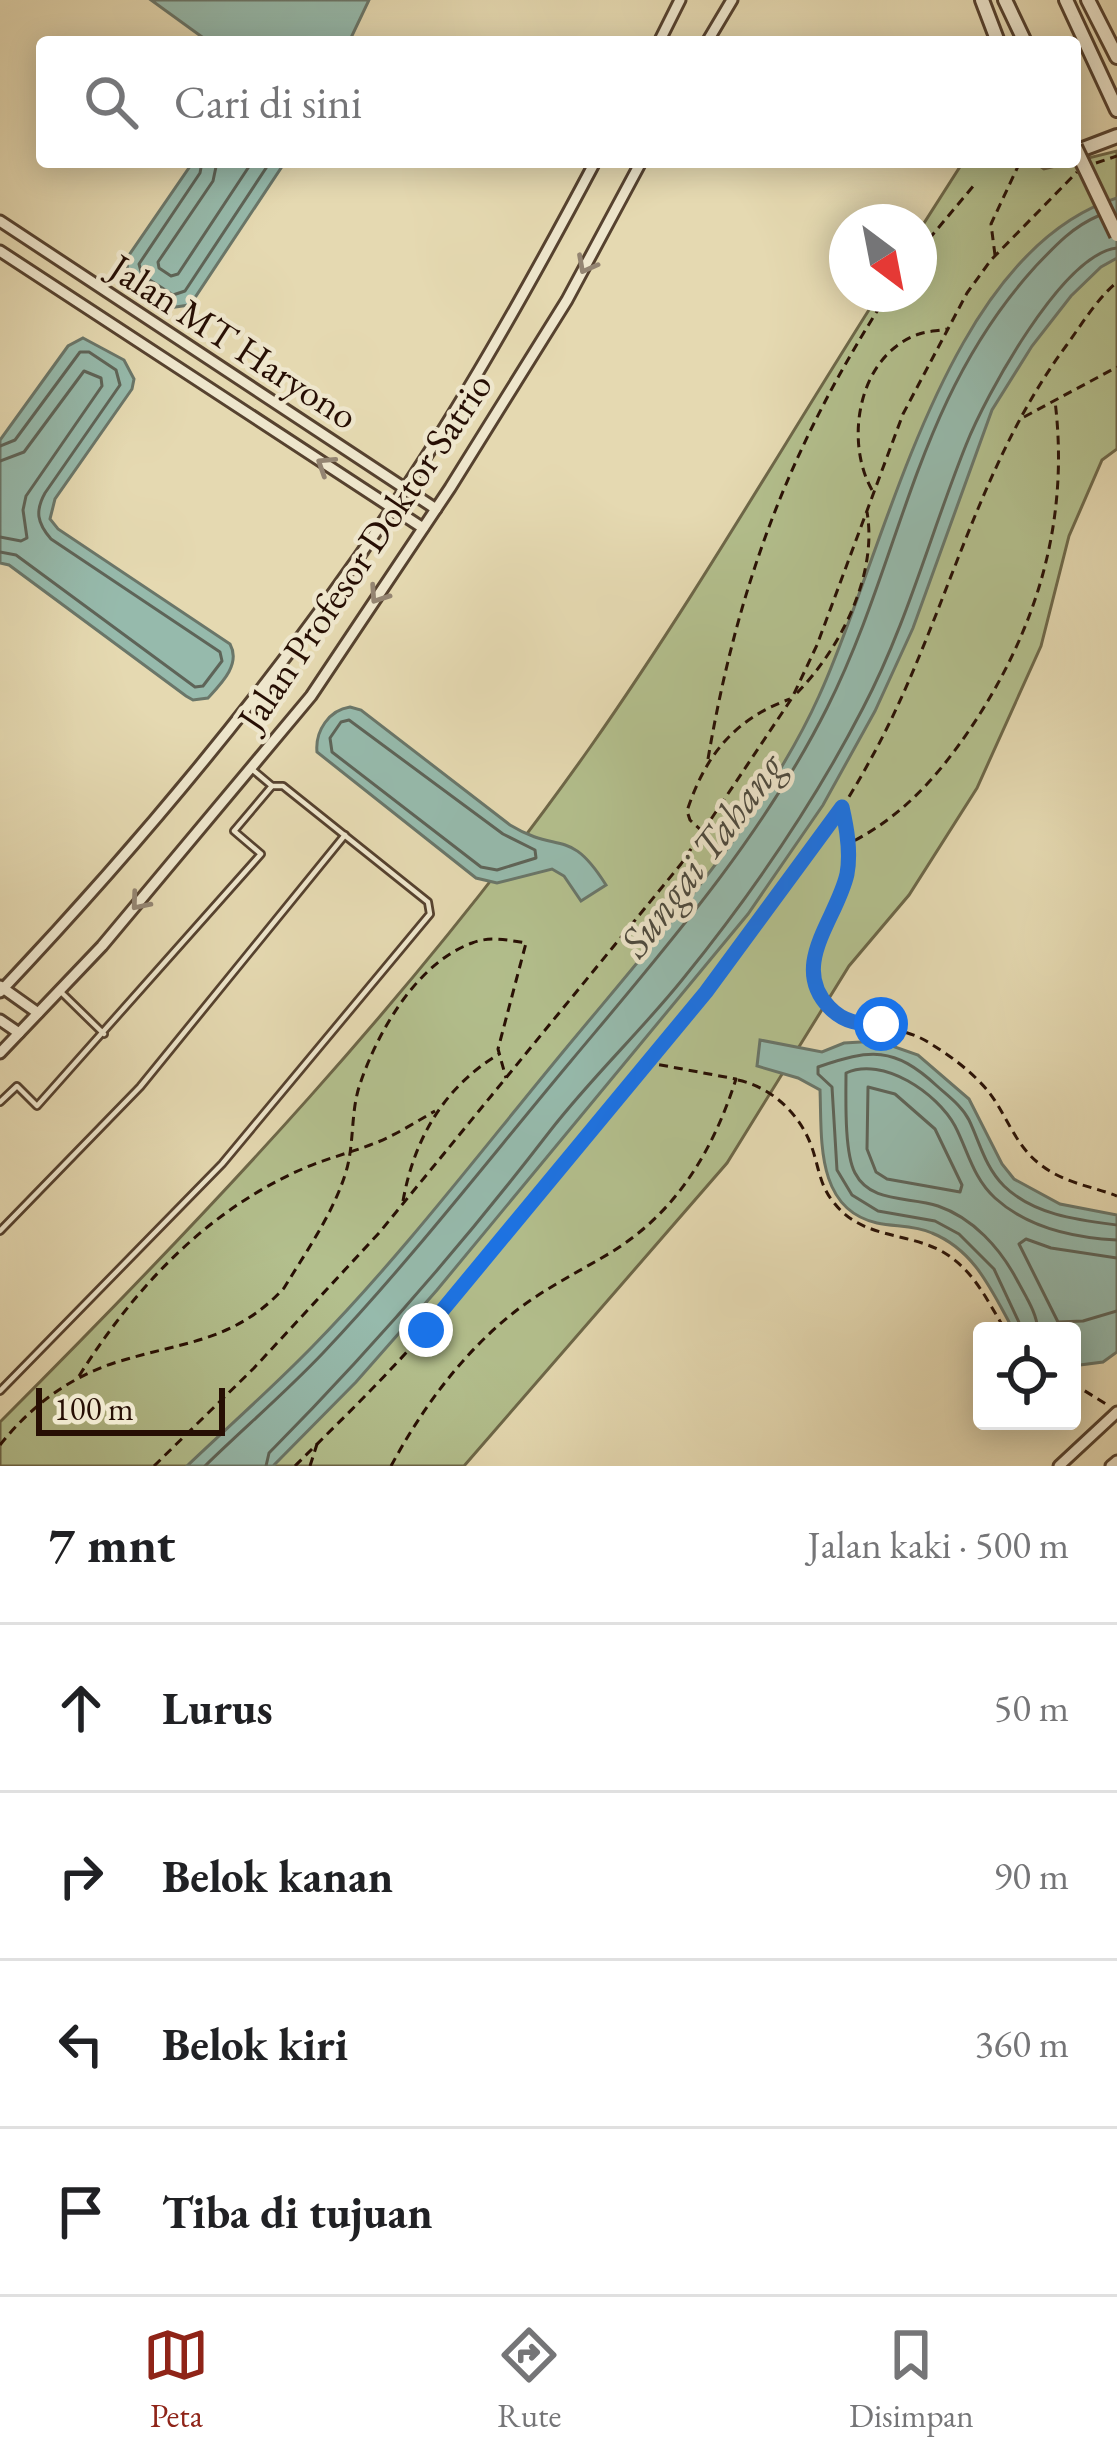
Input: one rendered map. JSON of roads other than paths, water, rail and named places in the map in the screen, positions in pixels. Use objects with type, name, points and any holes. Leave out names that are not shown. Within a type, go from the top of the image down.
[{"type":"street","points":[[662,36],[680,0]]},
{"type":"street","points":[[710,36],[732,0]]},
{"type":"street","points":[[982,0],[996,36]]},
{"type":"street","points":[[1005,0],[1022,36]]},
{"type":"street","points":[[1066,0],[1117,110]]},
{"type":"street","points":[[1088,0],[1117,57]]},
{"type":"street","points":[[1081,148],[1117,136]]},
{"type":"street","points":[[1081,162],[1117,235]]},
{"type":"street","name":"Jalan Profesor Doktor Satrio","points":[[1,989],[72,916],[279,667],[404,488],[537,272],[592,168]]},
{"type":"street","name":"Jalan Profesor Doktor Satrio","points":[[0,1053],[102,946],[311,695],[436,509],[567,300],[638,168]]},
{"type":"street","name":"Jalan MT Haryono","points":[[0,221],[436,509]]},
{"type":"street","name":"Jalan MT Haryono","points":[[0,251],[423,528]]},
{"type":"street","points":[[1,989],[38,1013]]},
{"type":"street","points":[[0,1020],[19,1034]]},
{"type":"street","points":[[1059,1466],[1117,1412]]},
{"type":"lane","points":[[0,1391],[222,1164],[430,914],[428,902],[283,786],[272,786],[250,768]]},
{"type":"lane","points":[[0,1102],[17,1086],[37,1106],[261,854],[234,831],[272,786]]},
{"type":"lane","points":[[0,1231],[140,1088],[345,835]]},
{"type":"lane","points":[[60,990],[104,1034]]},
{"type":"water","points":[[151,0],[369,0],[352,36],[201,36]]},
{"type":"water","points":[[189,168],[281,168],[189,305],[169,308],[146,293],[130,276],[127,258]]},
{"type":"water","points":[[1117,198],[1117,258],[1071,296],[992,410],[913,628],[875,711],[823,805],[748,914],[437,1290],[273,1466],[187,1466],[297,1362],[381,1272],[709,873],[770,785],[819,696],[929,412],[965,341],[1007,278],[1057,229]]},
{"type":"water","points":[[83,338],[124,360],[134,379],[132,389],[55,499],[50,519],[58,529],[230,644],[232,666],[208,698],[186,696],[9,565],[0,563],[0,440],[68,346]]},
{"type":"water","points":[[350,707],[361,710],[510,825],[572,848],[606,885],[581,901],[564,876],[552,869],[497,883],[476,878],[317,752],[325,723]]},
{"type":"water","points":[[760,1040],[822,1052],[844,1043],[878,1041],[918,1055],[969,1099],[1014,1179],[1060,1204],[1117,1215],[1117,1352],[1103,1362],[1081,1365],[1081,1322],[1009,1322],[981,1274],[960,1250],[932,1233],[857,1215],[842,1203],[826,1169],[820,1090],[757,1066]]},
{"type":"water label","name":"Sungai Tahang","points":[[701,854]]}]
